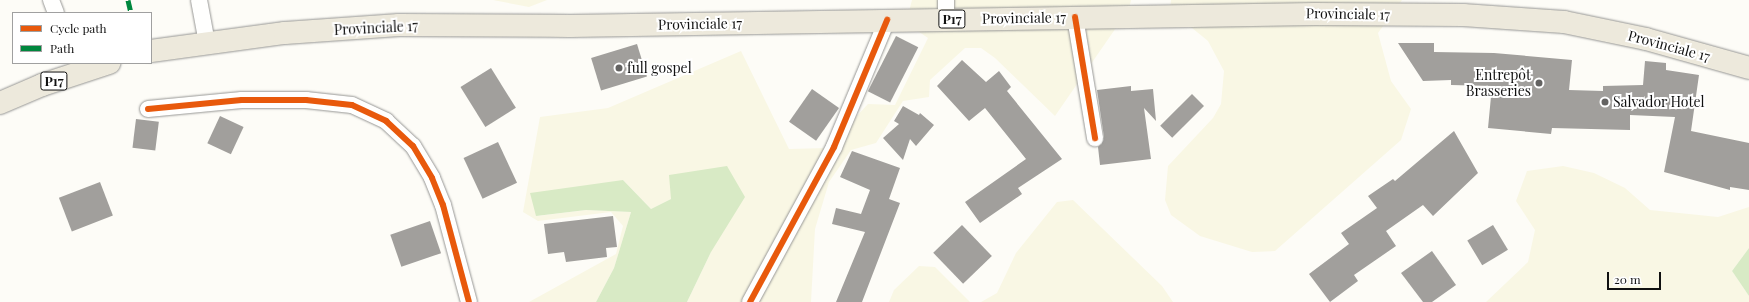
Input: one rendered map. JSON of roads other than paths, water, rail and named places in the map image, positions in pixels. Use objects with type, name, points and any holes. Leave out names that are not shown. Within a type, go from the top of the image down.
[{"type":"main road","name":"Provinciale 17","points":[[152,52],[207,43],[399,25],[563,26],[887,20],[946,10],[1075,17],[1315,14],[1464,15],[1564,22],[1646,39],[1749,68]]},
{"type":"main road","name":"P17","points":[[0,103],[79,68],[103,64]]},
{"type":"street","points":[[51,0],[56,12]]},
{"type":"street","points":[[199,0],[207,43]]},
{"type":"street","points":[[1075,17],[1095,138]]},
{"type":"street","points":[[750,302],[834,147],[887,20]]},
{"type":"street","points":[[148,109],[242,100],[306,100],[352,105],[386,121],[413,146],[432,178],[443,205],[469,302]]},
{"type":"place","name":"full gospel","points":[[619,68]]},
{"type":"place","name":"Entrepôt Brasseries","points":[[1539,83]]},
{"type":"place","name":"Salvador Hotel","points":[[1605,102]]}]
